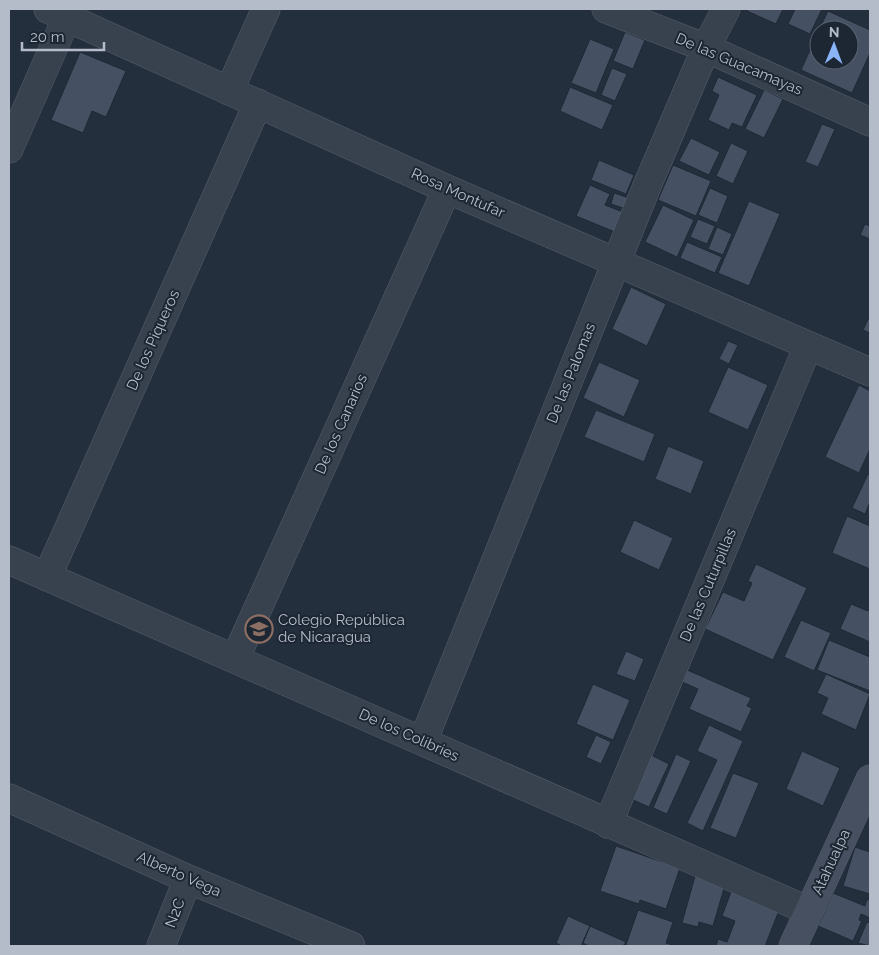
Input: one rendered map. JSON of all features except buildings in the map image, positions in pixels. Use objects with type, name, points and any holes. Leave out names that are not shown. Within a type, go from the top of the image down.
[{"type":"street","points":[[229,91],[266,9]]},
{"type":"street","name":"De las Guacamayas","points":[[606,9],[706,48],[870,122]]},
{"type":"street","name":"De las Palomas","points":[[423,741],[616,262],[706,48],[726,9]]},
{"type":"street","points":[[9,149],[57,13]]},
{"type":"street","name":"Rosa Montufar","points":[[57,13],[447,189],[870,372]]},
{"type":"street","name":"De los Piqueros","points":[[47,577],[258,104]]},
{"type":"street","name":"De los Canarios","points":[[235,659],[447,189]]},
{"type":"street","name":"De las Cuturpillas","points":[[608,824],[808,346]]},
{"type":"street","name":"De los Colibries","points":[[9,560],[809,911]]},
{"type":"street","name":"Atahualpa","points":[[793,946],[870,779]]},
{"type":"street","name":"Alberto Vega","points":[[9,798],[188,879],[351,946]]},
{"type":"street","name":"N2C","points":[[161,946],[188,879]]},
{"type":"place","name":"Colegio República de Nicaragua","points":[[259,629]]}]
